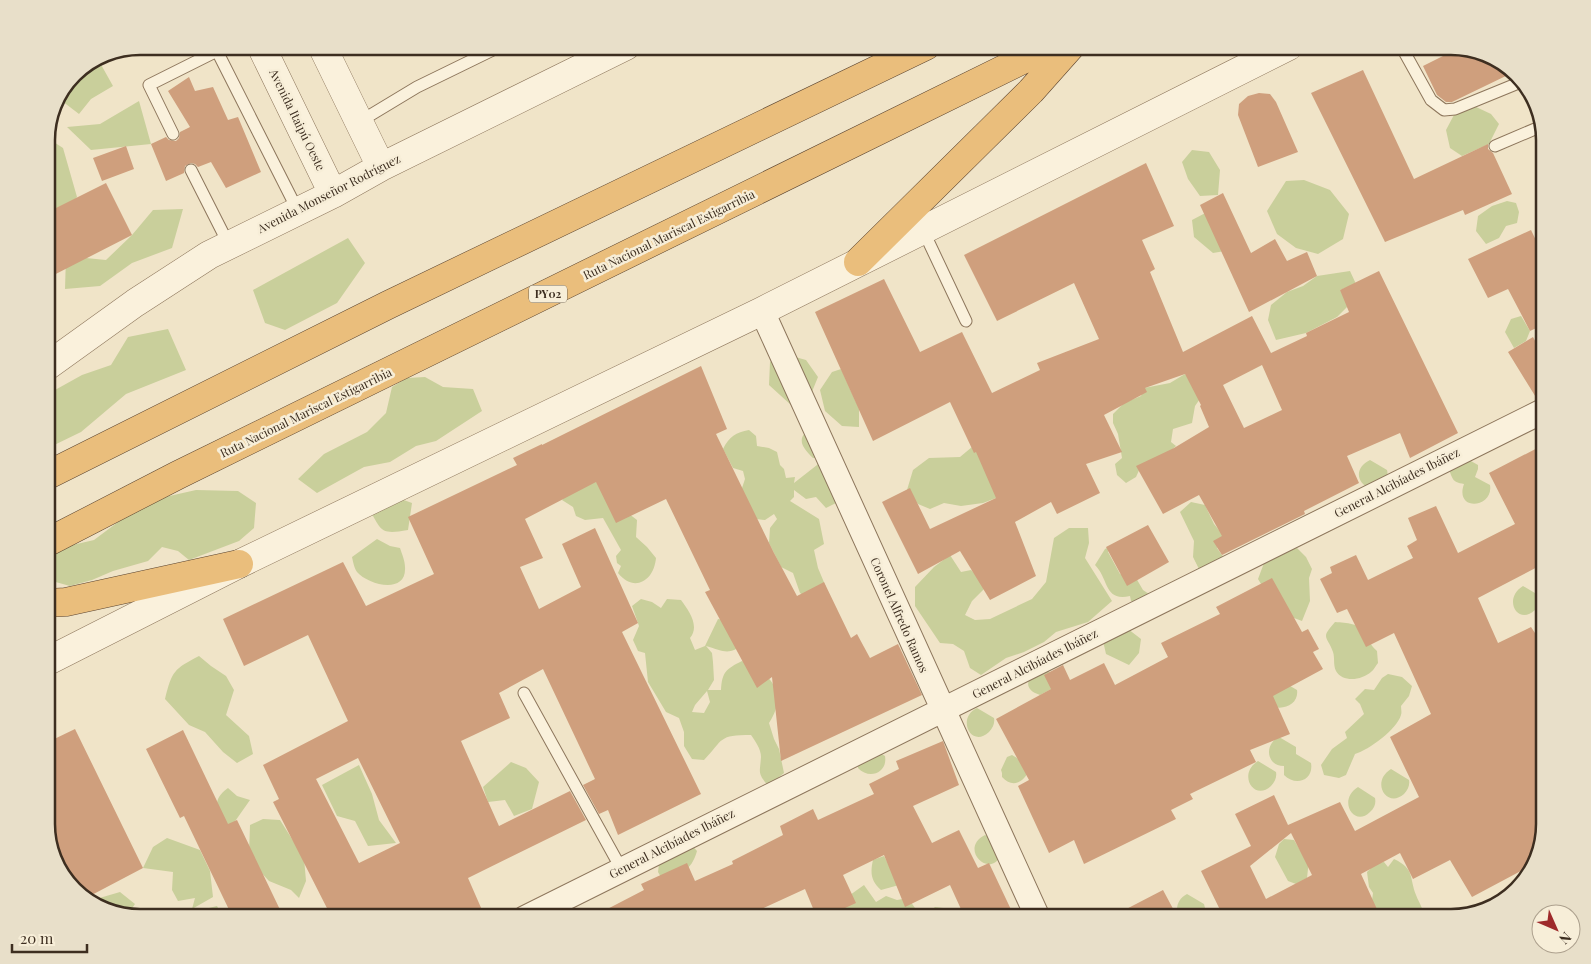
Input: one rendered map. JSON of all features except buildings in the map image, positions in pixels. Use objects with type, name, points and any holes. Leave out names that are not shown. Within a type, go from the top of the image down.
[{"type":"highway","points":[[55,472],[388,305],[907,55]]},
{"type":"highway","name":"Ruta Nacional Mariscal Estigarribia","points":[[55,538],[178,475],[1033,55]]},
{"type":"highway","points":[[858,262],[1031,91],[1063,55]]},
{"type":"highway","points":[[55,603],[66,602],[239,564]]},
{"type":"street","name":"Avenida Itaipú Oeste","points":[[265,55],[333,194]]},
{"type":"street","points":[[326,55],[381,167]]},
{"type":"street","name":"Avenida Monseñor Rodríguez","points":[[55,361],[135,303],[209,255],[333,194],[381,167],[608,55]]},
{"type":"street","points":[[55,657],[239,564],[762,311],[1271,55]]},
{"type":"street","name":"Coronel Alfredo Ramos","points":[[762,311],[1034,909]]},
{"type":"street","name":"General Alcibíades Ibáñez","points":[[550,909],[622,870],[1536,414]]},
{"type":"lane","points":[[173,134],[148,85],[209,55]]},
{"type":"lane","points":[[219,55],[298,211]]},
{"type":"lane","points":[[359,122],[417,87],[482,55]]},
{"type":"lane","points":[[1406,55],[1431,100],[1444,110],[1455,110],[1515,85]]},
{"type":"lane","points":[[1495,146],[1535,129]]},
{"type":"lane","points":[[191,170],[229,245]]},
{"type":"lane","points":[[923,230],[966,321]]},
{"type":"lane","points":[[524,693],[622,870]]},
{"type":"green space","points":[[101,65],[113,86],[91,99],[79,114],[64,103],[73,88],[84,76]]},
{"type":"green space","points":[[139,101],[151,144],[91,150],[67,127],[100,124]]},
{"type":"green space","points":[[1474,106],[1491,114],[1499,124],[1489,144],[1462,156],[1450,148],[1446,130],[1455,113]]},
{"type":"green space","points":[[55,143],[63,148],[77,197],[61,217],[55,213]]},
{"type":"green space","points":[[1192,150],[1209,152],[1220,170],[1218,195],[1200,196],[1188,179],[1182,162]]},
{"type":"green space","points":[[1304,180],[1330,190],[1349,214],[1343,239],[1318,254],[1296,248],[1277,234],[1267,211],[1286,181]]},
{"type":"green space","points":[[1507,201],[1516,203],[1519,212],[1517,223],[1506,226],[1499,238],[1486,244],[1476,231],[1478,216],[1492,206]]},
{"type":"green space","points":[[183,209],[172,248],[132,263],[100,286],[65,289],[66,256],[106,260],[132,235],[153,210]]},
{"type":"green space","points":[[1213,209],[1225,251],[1213,253],[1194,237],[1192,220]]},
{"type":"green space","points":[[348,238],[365,263],[337,303],[285,330],[265,323],[253,290]]},
{"type":"green space","points":[[1350,271],[1356,284],[1340,290],[1352,302],[1337,317],[1306,333],[1276,340],[1268,320],[1271,305],[1287,292],[1303,286],[1317,276]]},
{"type":"green space","points":[[1521,316],[1530,331],[1526,341],[1514,348],[1505,332],[1511,319]]},
{"type":"green space","points":[[168,329],[186,370],[126,394],[81,432],[55,445],[55,390],[82,375],[111,365],[128,337]]},
{"type":"green space","points":[[781,353],[806,360],[818,377],[809,399],[791,405],[769,385],[770,362]]},
{"type":"green space","points":[[841,369],[859,409],[859,427],[842,426],[825,411],[820,390],[832,372]]},
{"type":"green space","points":[[1185,374],[1202,396],[1195,406],[1192,423],[1173,429],[1171,442],[1176,446],[1163,458],[1141,466],[1136,477],[1126,483],[1117,475],[1115,464],[1122,458],[1118,434],[1113,423],[1113,414],[1124,403],[1141,396],[1144,388],[1170,383]]},
{"type":"green space","points":[[425,377],[443,387],[473,389],[482,411],[436,441],[416,446],[390,462],[364,467],[317,493],[298,479],[324,454],[367,432],[386,413],[392,387],[407,378]]},
{"type":"green space","points":[[813,425],[846,498],[826,508],[816,497],[806,499],[794,490],[794,497],[790,501],[819,519],[824,544],[814,550],[818,568],[826,587],[809,599],[800,593],[793,573],[781,567],[769,543],[770,528],[777,519],[774,514],[765,520],[749,518],[738,500],[745,479],[743,471],[733,468],[723,449],[733,436],[749,430],[756,436],[757,446],[769,448],[777,452],[786,478],[795,477],[794,483],[823,458],[813,458],[803,445],[802,437]]},
{"type":"green space","points":[[984,437],[1002,478],[996,498],[983,503],[961,506],[944,503],[930,509],[918,504],[907,490],[913,470],[929,458],[960,457]]},
{"type":"green space","points":[[1460,455],[1478,465],[1475,477],[1490,485],[1490,493],[1481,502],[1469,503],[1464,499],[1462,493],[1464,484],[1455,481],[1451,476],[1449,470]]},
{"type":"green space","points":[[1370,460],[1387,470],[1388,474],[1383,482],[1371,489],[1362,483],[1359,475],[1362,467]]},
{"type":"green space","points":[[587,481],[604,483],[620,507],[637,520],[636,537],[656,558],[651,573],[642,582],[630,582],[618,573],[621,566],[617,563],[616,556],[621,550],[603,518],[585,520],[576,516],[573,507],[562,500],[567,494]]},
{"type":"green space","points":[[196,490],[238,491],[256,503],[254,528],[239,541],[189,560],[178,551],[162,547],[148,561],[113,571],[92,580],[70,586],[55,582],[55,554],[64,547],[94,540],[130,513],[165,497]]},
{"type":"green space","points":[[398,498],[412,503],[408,530],[392,532],[383,530],[369,509]]},
{"type":"green space","points":[[1191,502],[1205,505],[1214,524],[1223,535],[1217,548],[1224,558],[1218,572],[1199,569],[1193,557],[1194,541],[1180,512]]},
{"type":"green space","points":[[1069,528],[1088,528],[1089,543],[1085,558],[1112,601],[1088,622],[1056,632],[1044,642],[1006,658],[981,675],[970,668],[964,651],[953,644],[940,643],[915,606],[915,587],[934,567],[950,555],[961,572],[971,570],[980,578],[984,589],[972,601],[965,615],[975,620],[990,619],[1032,599],[1046,582],[1054,538]]},
{"type":"green space","points":[[377,539],[390,546],[400,548],[405,565],[404,576],[394,584],[386,585],[369,581],[362,577],[354,567],[352,557]]},
{"type":"green space","points":[[1116,543],[1108,552],[1120,574],[1136,578],[1143,590],[1149,594],[1139,605],[1131,601],[1130,596],[1122,597],[1111,593],[1095,565],[1105,549]]},
{"type":"green space","points":[[1297,548],[1306,557],[1312,569],[1309,578],[1310,601],[1302,621],[1278,612],[1258,579],[1264,563],[1274,556]]},
{"type":"green space","points":[[1523,586],[1536,594],[1535,610],[1529,614],[1523,615],[1518,613],[1513,604],[1517,591]]},
{"type":"green space","points":[[641,599],[652,602],[661,608],[667,599],[681,600],[694,624],[693,633],[690,638],[695,650],[705,646],[718,619],[737,622],[744,644],[739,648],[722,651],[706,646],[712,653],[714,680],[708,690],[721,690],[722,679],[726,672],[732,666],[742,661],[761,671],[768,678],[774,685],[777,693],[775,712],[769,723],[779,749],[784,773],[768,786],[760,772],[761,757],[758,745],[751,735],[727,737],[704,760],[692,759],[684,746],[684,732],[679,718],[666,712],[648,682],[645,653],[638,651],[633,640],[639,626],[632,606]],"holes":[[[707,691],[710,702],[704,713],[692,712],[695,705]]]},
{"type":"green space","points":[[1335,622],[1352,624],[1363,630],[1371,645],[1377,651],[1378,663],[1367,675],[1348,679],[1339,675],[1336,671],[1333,652],[1326,637],[1326,634]]},
{"type":"green space","points":[[1128,629],[1141,639],[1139,653],[1129,665],[1106,654],[1103,641]]},
{"type":"green space","points":[[199,656],[226,676],[234,690],[226,715],[249,736],[253,754],[237,763],[223,752],[205,732],[189,725],[165,699],[175,672],[184,664]]},
{"type":"green space","points":[[1039,666],[1056,676],[1053,688],[1040,695],[1028,686],[1029,678]]},
{"type":"green space","points":[[1388,674],[1402,677],[1412,686],[1409,696],[1401,706],[1401,714],[1398,721],[1382,738],[1355,754],[1346,775],[1339,778],[1324,775],[1321,765],[1332,749],[1347,738],[1345,732],[1364,714],[1360,704],[1355,699],[1365,689],[1374,690],[1382,678]]},
{"type":"green space","points":[[1280,680],[1297,690],[1297,695],[1294,702],[1279,708],[1274,707],[1270,689]]},
{"type":"green space","points":[[977,708],[994,718],[994,720],[992,729],[989,732],[977,737],[968,730],[967,718]]},
{"type":"green space","points":[[1279,737],[1296,747],[1296,754],[1311,763],[1310,774],[1303,780],[1294,781],[1289,779],[1284,775],[1284,766],[1278,765],[1271,759],[1269,749],[1274,740]]},
{"type":"green space","points":[[877,751],[885,756],[884,767],[877,773],[867,774],[862,772],[858,768],[858,763]]},
{"type":"green space","points":[[1012,755],[1030,769],[1021,780],[1010,783],[1002,777],[1001,770],[1007,757]]},
{"type":"green space","points":[[1258,761],[1276,772],[1274,783],[1265,790],[1259,791],[1254,789],[1248,779],[1252,766]]},
{"type":"green space","points":[[511,762],[526,768],[539,782],[532,809],[514,816],[505,800],[488,802],[483,787]]},
{"type":"green space","points":[[359,765],[372,794],[379,820],[396,843],[368,846],[355,821],[337,816],[322,785]]},
{"type":"green space","points":[[1391,769],[1409,780],[1407,791],[1398,798],[1387,796],[1381,787],[1385,774]]},
{"type":"green space","points":[[1358,787],[1375,798],[1375,802],[1370,812],[1358,817],[1354,815],[1348,805],[1352,792]]},
{"type":"green space","points":[[228,788],[237,796],[250,800],[231,827],[219,822],[217,807],[218,799]]},
{"type":"green space","points":[[263,819],[280,820],[304,858],[306,881],[299,898],[291,890],[269,881],[258,869],[249,854],[250,825]]},
{"type":"green space","points":[[985,835],[1002,845],[1000,857],[995,863],[983,863],[975,853],[978,841]]},
{"type":"green space","points":[[167,838],[200,850],[210,871],[213,897],[192,909],[195,898],[178,901],[172,890],[173,872],[143,868],[153,847]]},
{"type":"green space","points":[[1284,839],[1294,840],[1309,860],[1307,878],[1296,884],[1288,881],[1275,857],[1279,844]]},
{"type":"green space","points":[[688,841],[697,851],[692,863],[684,871],[662,879],[658,872],[659,864]]},
{"type":"green space","points":[[884,856],[899,885],[881,890],[873,880],[872,869],[873,860]]},
{"type":"green space","points":[[1394,859],[1405,866],[1410,874],[1422,909],[1372,909],[1373,893],[1369,887],[1367,872],[1376,863],[1384,862],[1388,867]]},
{"type":"green space","points":[[864,885],[876,902],[886,896],[897,900],[908,898],[916,909],[830,909]]},
{"type":"green space","points":[[120,892],[135,904],[132,908],[129,908],[99,898]]},
{"type":"green space","points":[[1187,894],[1204,904],[1204,909],[1177,909],[1178,904]]},
{"type":"green space","points":[[217,906],[218,909],[205,909]]},
{"type":"green space","points":[[935,907],[951,909],[933,909]]}]
